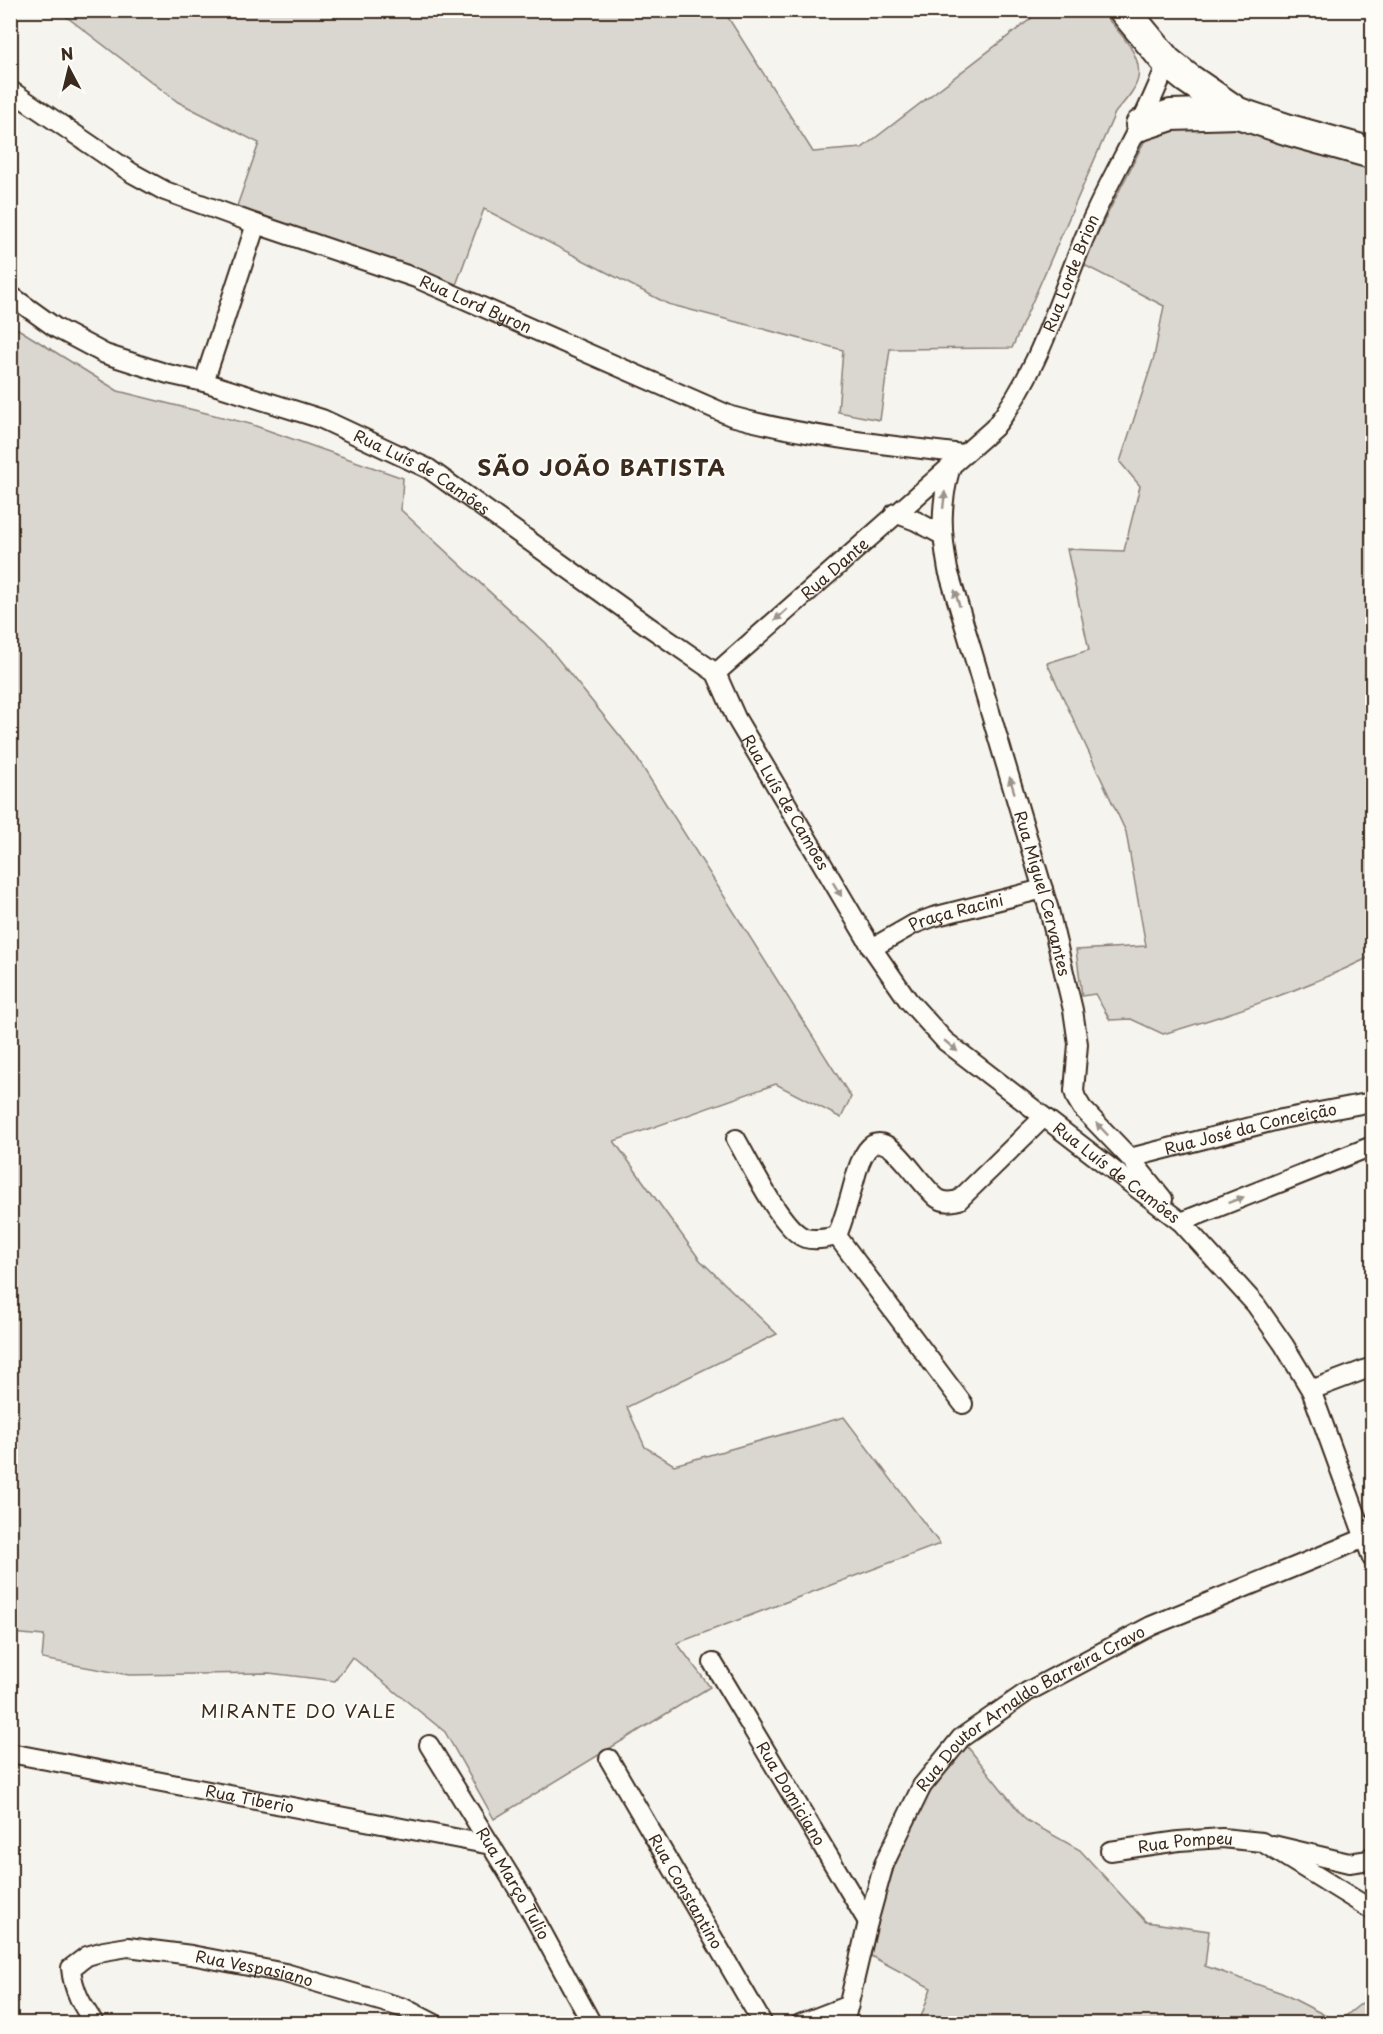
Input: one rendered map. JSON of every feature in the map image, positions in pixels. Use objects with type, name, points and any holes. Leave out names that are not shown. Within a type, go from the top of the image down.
[{"type":"highway","points":[[1124,10],[1167,62],[1238,112],[1288,130],[1372,153]]},
{"type":"highway","points":[[1141,125],[1171,116],[1238,112]]},
{"type":"street","name":"Rua Lorde Brion","points":[[958,460],[994,428],[1018,394],[1035,359],[1091,222],[1117,167],[1141,125],[1167,62]]},
{"type":"street","name":"Rua Lord Byron","points":[[10,90],[132,173],[165,191],[416,278],[731,416],[772,428],[958,460]]},
{"type":"street","points":[[204,382],[256,224]]},
{"type":"street","name":"Rua Luís de Camões","points":[[10,295],[56,328],[105,354],[322,419],[429,469],[716,673],[736,718],[872,948],[908,1000],[945,1041],[1181,1222],[1256,1305],[1311,1390],[1369,1536],[1372,1558]]},
{"type":"street","name":"Rua Dante","points":[[716,673],[895,513],[958,460]]},
{"type":"street","name":"Rua Miguel Cervantes","points":[[958,460],[946,484],[942,536],[948,570],[1043,889],[1073,1010],[1078,1044],[1074,1091],[1076,1098],[1082,1108],[1130,1158],[1181,1222]]},
{"type":"street","points":[[895,513],[916,521],[942,536]]},
{"type":"street","name":"Praça Racini","points":[[872,948],[914,924],[933,917],[1043,889]]},
{"type":"street","name":"Rua José da Conceição","points":[[1130,1158],[1282,1119],[1372,1102]]},
{"type":"street","points":[[837,1236],[846,1213],[858,1164],[864,1152],[875,1144],[882,1143],[890,1146],[937,1198],[948,1202],[959,1200],[1044,1117]]},
{"type":"street","points":[[736,1139],[789,1226],[805,1238],[821,1240],[837,1236]]},
{"type":"street","points":[[1181,1222],[1372,1146]]},
{"type":"street","points":[[837,1236],[963,1404]]},
{"type":"street","points":[[1311,1390],[1372,1367]]},
{"type":"street","name":"Rua Doutor Arnaldo Barreira Cravo","points":[[844,2024],[884,1864],[922,1786],[961,1738],[1027,1692],[1151,1626],[1369,1536]]},
{"type":"street","name":"Rua Domiciano","points":[[713,1664],[868,1922]]},
{"type":"street","name":"Rua Março Tulio","points":[[429,1745],[524,1899],[592,2024]]},
{"type":"street","name":"Rua Tiberio","points":[[10,1753],[491,1845]]},
{"type":"street","name":"Rua Constantino","points":[[609,1759],[763,2024]]},
{"type":"street","name":"Rua Pompeu","points":[[1110,1851],[1211,1839],[1262,1842],[1349,1863],[1369,1860],[1372,1856]]},
{"type":"street","name":"Rua Pompeu","points":[[1262,1842],[1372,1910]]},
{"type":"street","name":"Rua Vespasiano","points":[[95,2024],[72,1986],[71,1968],[87,1956],[128,1947],[191,1955],[296,1977],[404,2008],[435,2024]]},
{"type":"street","points":[[800,2024],[849,2005]]},
{"type":"shaded area","points":[[59,11],[724,11],[813,152],[862,148],[1041,11],[1101,11],[1132,50],[1138,68],[1138,78],[1132,92],[1115,113],[1012,348],[890,349],[880,420],[838,412],[843,350],[668,304],[484,209],[456,285],[237,206],[259,143],[178,102]]},
{"type":"shaded area","points":[[1197,124],[1230,126],[1372,161],[1372,956],[1269,1000],[1163,1034],[1131,1019],[1110,1020],[1095,994],[1082,996],[1076,950],[1146,946],[1126,832],[1047,663],[1089,650],[1067,549],[1124,551],[1140,486],[1120,462],[1154,357],[1164,306],[1082,264],[1145,140]]},
{"type":"shaded area","points":[[10,324],[118,391],[250,424],[403,478],[401,510],[545,643],[633,752],[851,1097],[841,1118],[776,1084],[614,1141],[700,1260],[777,1334],[627,1407],[645,1447],[674,1465],[844,1417],[940,1544],[677,1643],[710,1687],[494,1819],[445,1732],[352,1657],[335,1681],[269,1673],[129,1675],[42,1659],[44,1636],[11,1633]]},
{"type":"shaded area","points":[[967,1746],[1026,1820],[1080,1850],[1146,1922],[1209,1931],[1205,1966],[1282,1993],[1338,2022],[1372,1995],[1372,2023],[919,2023],[931,1988],[871,1956],[880,1911],[903,1845],[938,1779]]},
{"type":"district","name":"SÃO JOÃO BATISTA","points":[[602,468]]},
{"type":"district","name":"MIRANTE DO VALE","points":[[299,1712]]}]
